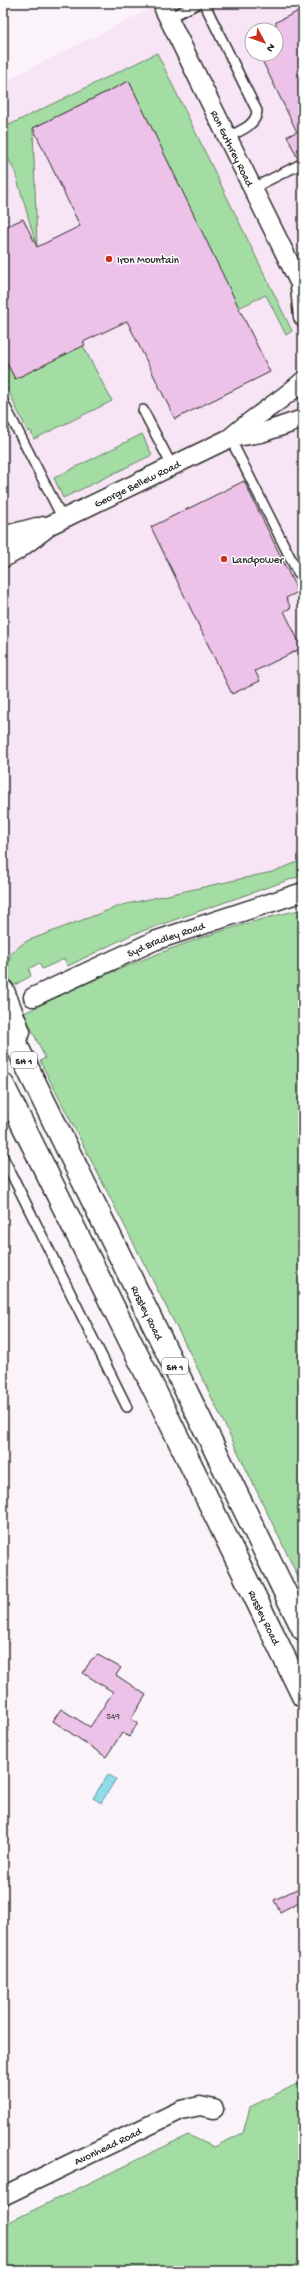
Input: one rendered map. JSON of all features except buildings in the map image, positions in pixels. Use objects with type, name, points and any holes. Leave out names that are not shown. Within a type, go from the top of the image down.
[{"type":"highway","points":[[3,538],[53,523]]},
{"type":"highway","points":[[3,556],[16,549],[53,523]]},
{"type":"highway","points":[[3,991],[46,1102]]},
{"type":"highway","name":"Russley Road","points":[[3,1018],[46,1102],[303,1629]]},
{"type":"highway","name":"Russley Road","points":[[3,1086],[157,1395],[303,1696]]},
{"type":"street","name":"Ron Guthrey Road","points":[[166,13],[301,288],[303,318]]},
{"type":"street","name":"George Bellew Road","points":[[53,523],[230,438],[251,419],[270,407],[303,381]]},
{"type":"street","name":"George Bellew Road","points":[[230,438],[261,433],[303,419]]},
{"type":"street","name":"Syd Bradley Road","points":[[33,997],[154,941],[303,892]]},
{"type":"street","name":"Avonhead Road","points":[[3,2196],[181,2110],[200,2106],[214,2109]]},
{"type":"lane","points":[[166,13],[199,3]]},
{"type":"lane","points":[[204,3],[257,111],[257,118],[251,124],[228,137]]},
{"type":"lane","points":[[253,188],[303,163]]},
{"type":"lane","points":[[3,402],[53,523]]},
{"type":"lane","points":[[143,410],[172,466]]},
{"type":"lane","points":[[230,438],[298,573],[303,574]]},
{"type":"lane","points":[[3,1157],[128,1406]]},
{"type":"shaded area","points":[[162,3],[303,3],[303,860],[272,872],[11,952],[7,972],[3,960],[3,82]]},
{"type":"green space","points":[[157,53],[292,331],[286,335],[266,295],[236,309],[129,81],[33,128],[37,247],[15,172],[3,148],[3,128]]},
{"type":"green space","points":[[82,344],[112,401],[34,439],[31,431],[28,432],[3,380],[3,355],[15,379]]},
{"type":"green space","points":[[142,434],[152,455],[63,498],[54,478]]},
{"type":"green space","points":[[303,860],[303,875],[131,935],[68,966],[64,959],[42,969],[39,963],[29,969],[31,976],[13,986],[7,972],[11,952],[27,941],[122,905],[272,872]]},
{"type":"green space","points":[[303,909],[303,1587],[194,1361],[40,1061],[45,1058],[24,1013],[92,981],[160,953],[231,928]]},
{"type":"green space","points":[[303,2081],[303,2271],[3,2271],[3,2225],[188,2135],[214,2147],[243,2133],[250,2107]]},
{"type":"water","points":[[108,1774],[116,1779],[101,1803],[93,1798]]},
{"type":"tunnel","points":[[3,1012],[33,997]]},
{"type":"place","name":"Iron Mountain","points":[[109,259]]},
{"type":"place","name":"Landpower","points":[[224,559]]}]
